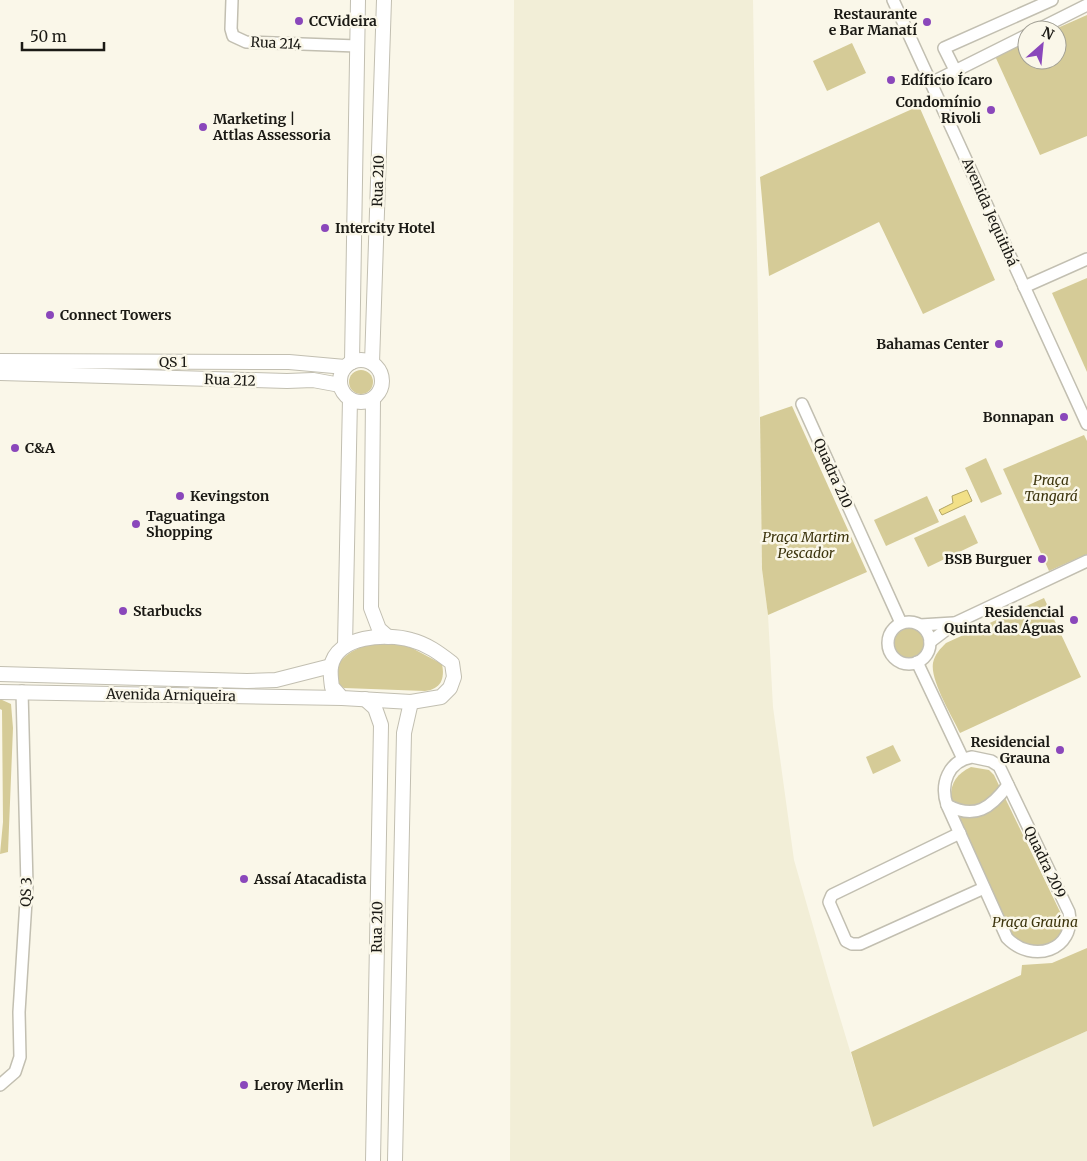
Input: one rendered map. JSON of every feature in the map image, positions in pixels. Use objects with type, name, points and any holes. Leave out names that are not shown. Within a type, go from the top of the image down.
[{"type":"main road","name":"Rua 210","points":[[348,364],[358,0]]},
{"type":"main road","name":"Rua 210","points":[[372,362],[384,0]]},
{"type":"main road","points":[[358,360],[372,362],[382,373],[383,380],[379,394],[373,399],[362,403],[350,399],[340,385],[342,372],[348,364],[358,360]]},
{"type":"main road","name":"QS 1","points":[[0,361],[348,364]]},
{"type":"main road","name":"Rua 212","points":[[0,373],[287,381],[313,380],[340,385]]},
{"type":"main road","points":[[342,698],[332,687],[331,666],[345,646],[350,399]]},
{"type":"main road","points":[[373,399],[371,608],[379,629],[388,637]]},
{"type":"main road","points":[[345,646],[365,639],[388,637]]},
{"type":"main road","name":"Avenida Arniqueira","points":[[0,692],[342,698],[411,702],[441,697],[450,688],[454,677],[452,663],[435,650],[412,640],[388,637]]},
{"type":"main road","name":"Avenida Arniqueira","points":[[0,674],[247,681],[276,680],[331,666]]},
{"type":"main road","name":"Rua 210","points":[[365,699],[375,708],[381,725],[373,1161]]},
{"type":"main road","name":"Rua 210","points":[[395,1161],[404,733],[411,702]]},
{"type":"street","name":"Rua 214","points":[[232,0],[231,29],[234,36],[240,40],[246,42],[357,46]]},
{"type":"street","name":"Avenida Jequitibá","points":[[893,0],[1024,287],[1084,409],[1087,424]]},
{"type":"street","points":[[955,70],[944,48],[1052,0]]},
{"type":"street","points":[[1057,20],[1087,5]]},
{"type":"street","points":[[931,83],[1017,40]]},
{"type":"street","points":[[1024,287],[1087,259]]},
{"type":"street","name":"Quadra 210","points":[[802,404],[901,624]]},
{"type":"street","points":[[930,642],[955,623],[1087,561]]},
{"type":"street","points":[[920,625],[926,629],[930,642],[927,654],[917,662],[910,664],[897,659],[889,647],[891,633],[901,624],[907,622],[920,625],[955,623]]},
{"type":"street","points":[[917,662],[963,759]]},
{"type":"street","name":"QS 3","points":[[0,1085],[15,1072],[20,1057],[19,1012],[27,885],[22,691]]},
{"type":"street","name":"Quadra 209","points":[[981,758],[999,766],[1008,786],[1069,912],[1071,921],[1064,938],[1049,950],[1036,953],[1013,944],[1007,938],[947,804],[943,788],[945,779],[956,763],[963,759],[981,758]]},
{"type":"street","points":[[947,804],[968,812],[980,810],[992,805],[1008,786]]},
{"type":"street","points":[[960,833],[832,896],[829,902],[846,941],[852,944],[860,944],[984,888]]},
{"type":"shaded area","points":[[514,0],[753,0],[762,569],[768,615],[773,707],[794,860],[873,1127],[1087,1031],[1087,1161],[510,1161]]},
{"type":"shaded area","points":[[967,490],[972,501],[942,515],[939,510],[953,503],[952,496]]},
{"type":"green space","points":[[1087,15],[1087,136],[1040,155],[995,56],[1017,46],[1017,70],[1067,70],[1067,24]]},
{"type":"green space","points":[[852,43],[866,73],[827,91],[813,61]]},
{"type":"green space","points":[[919,106],[995,280],[923,314],[879,222],[769,276],[760,177]]},
{"type":"green space","points":[[1087,278],[1087,372],[1052,293]]},
{"type":"green space","points":[[361,370],[370,373],[373,382],[370,391],[361,394],[352,391],[349,382],[352,373]]},
{"type":"green space","name":"Praça Martim Pescador","points":[[792,406],[867,572],[768,615],[762,569],[760,417]]},
{"type":"green space","name":"Praça Tangará","points":[[1084,435],[1087,441],[1087,554],[1049,571],[1003,469]]},
{"type":"green space","points":[[986,458],[1002,494],[981,503],[965,468]]},
{"type":"green space","points":[[927,496],[939,522],[886,546],[874,520]]},
{"type":"green space","points":[[965,515],[978,543],[928,567],[914,538]]},
{"type":"green space","points":[[1044,598],[1081,677],[960,733],[942,698],[935,679],[933,663],[936,654],[946,643]]},
{"type":"green space","points":[[910,628],[916,629],[921,633],[925,638],[925,650],[921,655],[916,659],[910,660],[904,659],[899,655],[895,650],[894,644],[895,638],[899,633],[904,629]]},
{"type":"green space","points":[[387,642],[408,646],[442,664],[443,674],[438,686],[425,691],[344,688],[338,684],[336,667],[346,656],[358,648]]},
{"type":"green space","points":[[0,699],[11,704],[13,728],[8,852],[0,854],[3,822],[2,710],[0,709]]},
{"type":"green space","points":[[893,745],[901,761],[873,774],[866,757]]},
{"type":"green space","name":"Praça Graúna","points":[[971,767],[989,770],[994,775],[1064,920],[1064,926],[1057,939],[1039,950],[1014,941],[951,800],[955,780],[961,773]]},
{"type":"green space","points":[[1087,948],[1087,1031],[873,1127],[851,1052],[1021,975],[1022,965],[1052,963]]},
{"type":"place","name":"CCVideira","points":[[299,21]]},
{"type":"place","name":"Restaurante e Bar Manatí","points":[[927,22]]},
{"type":"place","name":"Edíficio Ícaro","points":[[891,80]]},
{"type":"place","name":"Condomínio Rivoli","points":[[991,110]]},
{"type":"place","name":"Marketing | Attlas Assessoria","points":[[203,127]]},
{"type":"place","name":"Intercity Hotel","points":[[325,228]]},
{"type":"place","name":"Connect Towers","points":[[50,315]]},
{"type":"place","name":"Bahamas Center","points":[[999,344]]},
{"type":"place","name":"Bonnapan","points":[[1064,417]]},
{"type":"place","name":"C&A","points":[[15,448]]},
{"type":"place","name":"Kevingston","points":[[180,496]]},
{"type":"place","name":"Taguatinga Shopping","points":[[136,524]]},
{"type":"place","name":"BSB Burguer","points":[[1042,559]]},
{"type":"place","name":"Starbucks","points":[[123,611]]},
{"type":"place","name":"Residencial Quinta das Águas","points":[[1074,620]]},
{"type":"place","name":"Residencial Grauna","points":[[1060,750]]},
{"type":"place","name":"Assaí Atacadista","points":[[244,879]]},
{"type":"place","name":"Leroy Merlin","points":[[244,1085]]}]
